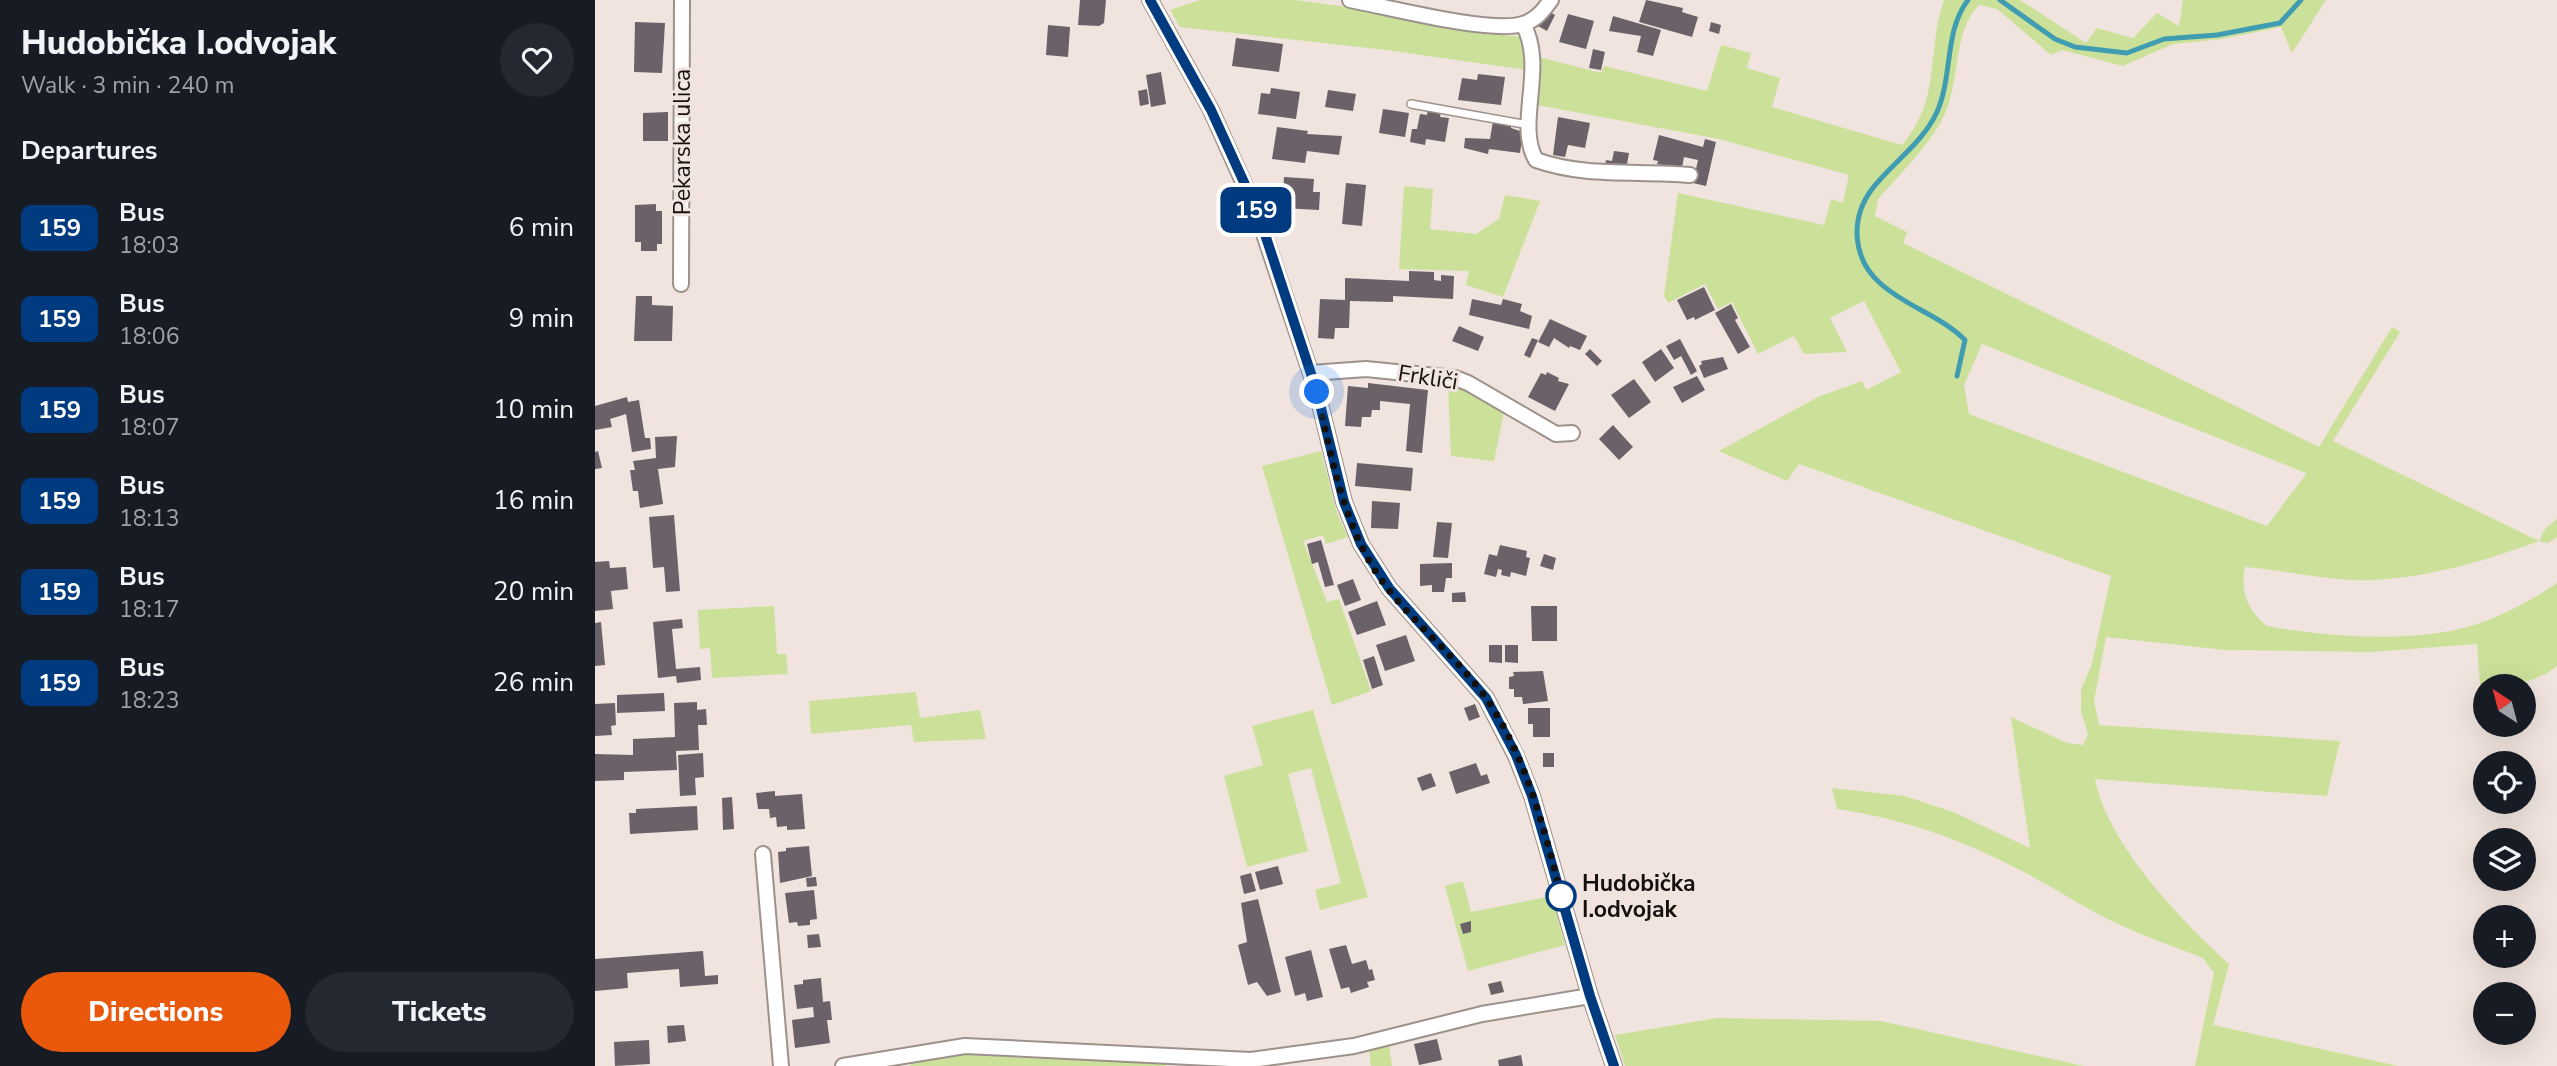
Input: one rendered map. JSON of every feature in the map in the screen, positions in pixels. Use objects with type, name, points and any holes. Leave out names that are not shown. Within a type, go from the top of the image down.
[{"type":"street","name":"Pekarska ulica","points":[[681,284],[682,0]]},
{"type":"street","points":[[1350,0],[1484,25],[1523,24],[1543,12],[1551,0]]},
{"type":"street","points":[[1157,2],[1236,160],[1258,213],[1311,373],[1344,502],[1372,566],[1486,698],[1516,755],[1532,796],[1590,996],[1614,1066]]},
{"type":"street","points":[[1523,24],[1532,41],[1530,125],[1532,153],[1537,160],[1549,165],[1625,175],[1656,172],[1690,175]]},
{"type":"street","name":"Frkliči","points":[[1311,373],[1366,369],[1455,379],[1468,383],[1556,434],[1572,433]]},
{"type":"street","points":[[763,855],[781,1066]]},
{"type":"street","points":[[843,1066],[903,1060],[965,1046],[1251,1060],[1354,1046],[1482,1014],[1590,996]]},
{"type":"lane","points":[[1411,104],[1530,125]]},
{"type":"green space","points":[[1200,0],[1295,0],[1347,7],[1483,34],[1517,36],[1524,40],[1527,70],[1386,50],[1180,27],[1170,10]]},
{"type":"green space","points":[[1944,0],[2020,0],[2086,43],[2097,28],[2133,38],[2157,13],[2179,26],[2183,0],[2326,0],[2292,53],[2281,27],[2222,39],[2173,44],[2123,66],[2062,50],[2051,55],[1997,9],[1979,5],[1970,16],[1960,43],[1949,104],[1943,118],[1922,150],[1878,199],[1875,216],[1907,232],[1903,243],[2319,447],[2392,327],[2400,332],[2333,441],[2539,541],[2457,567],[2395,578],[2341,579],[2245,567],[2244,576],[2244,592],[2250,607],[2267,626],[2312,633],[2386,637],[2433,634],[2469,627],[2508,611],[2557,583],[2557,666],[2536,678],[2536,674],[2479,674],[2477,644],[2370,652],[2225,650],[2106,637],[2094,701],[2099,725],[2340,741],[2327,796],[2095,779],[2102,804],[2130,855],[2168,903],[2229,964],[2213,1025],[2398,1066],[2195,1066],[2214,973],[2203,958],[2109,920],[2022,871],[1964,844],[1903,823],[1837,809],[1832,788],[1905,796],[1953,812],[2030,848],[2011,717],[2067,743],[2083,745],[2088,734],[2081,711],[2081,690],[2092,663],[2111,576],[1799,464],[1787,481],[1719,451],[1818,397],[1862,381],[1866,390],[1901,372],[1864,301],[1830,318],[1847,352],[1804,354],[1794,336],[1758,354],[1732,302],[1718,309],[1705,284],[1668,303],[1664,296],[1678,193],[1824,225],[1831,199],[1843,203],[1849,175],[1719,139],[1537,105],[1539,57],[1601,73],[1604,66],[1707,91],[1721,45],[1751,53],[1747,68],[1780,78],[1772,107],[1902,145],[1915,128],[1923,110],[1931,75],[1935,38]],"holes":[[[1982,344],[2306,474],[2267,526],[1969,414],[1964,385]]]},
{"type":"green space","points":[[1404,186],[1433,189],[1430,229],[1476,234],[1499,219],[1505,195],[1540,201],[1503,297],[1466,285],[1469,271],[1399,269]]},
{"type":"green space","points":[[1448,384],[1462,387],[1504,412],[1494,461],[1451,456]]},
{"type":"green space","points":[[1321,451],[1337,513],[1348,537],[1326,544],[1323,535],[1303,541],[1327,602],[1339,599],[1371,691],[1332,705],[1262,466]]},
{"type":"green space","points":[[2557,519],[2557,537],[2548,543],[2539,541],[2545,529]]},
{"type":"green space","points":[[774,606],[777,654],[786,654],[788,674],[712,678],[710,648],[700,649],[698,610]]},
{"type":"green space","points":[[916,692],[920,718],[980,710],[986,739],[914,742],[911,725],[811,734],[809,701]]},
{"type":"green space","points":[[1313,710],[1368,897],[1320,910],[1315,890],[1341,883],[1311,768],[1288,774],[1308,851],[1247,867],[1224,776],[1263,765],[1252,726]]},
{"type":"green space","points":[[1463,881],[1471,912],[1552,896],[1565,945],[1468,971],[1445,886]]},
{"type":"green space","points":[[1717,1018],[1881,1021],[2084,1066],[1625,1066],[1615,1035]]},
{"type":"green space","points":[[1389,1046],[1392,1066],[1371,1066],[1369,1050]]},
{"type":"green space","points":[[967,1051],[1166,1063],[1166,1066],[910,1066],[914,1061]]},
{"type":"building","points":[[1080,0],[1106,0],[1104,23],[1099,26],[1078,25]]},
{"type":"building","points":[[1646,0],[1683,8],[1682,12],[1698,17],[1692,37],[1639,22]]},
{"type":"building","points":[[1550,12],[1555,15],[1547,31],[1538,26]]},
{"type":"building","points":[[1568,14],[1594,21],[1586,49],[1559,42]]},
{"type":"building","points":[[1613,16],[1661,30],[1653,56],[1637,52],[1641,36],[1609,31]]},
{"type":"building","points":[[635,22],[665,23],[662,73],[634,72]]},
{"type":"building","points":[[1711,22],[1721,25],[1719,34],[1709,31]]},
{"type":"building","points":[[1048,25],[1070,27],[1068,57],[1046,55]]},
{"type":"building","points":[[1236,38],[1283,44],[1279,72],[1232,66]]},
{"type":"building","points":[[1593,49],[1605,52],[1601,70],[1589,68]]},
{"type":"building","points":[[1161,72],[1166,104],[1151,107],[1146,75]]},
{"type":"building","points":[[1478,74],[1505,77],[1501,105],[1458,100],[1462,78],[1477,80]]},
{"type":"building","points":[[1271,88],[1300,92],[1296,119],[1258,114],[1261,93],[1270,94]]},
{"type":"building","points":[[1147,89],[1149,104],[1140,106],[1138,91]]},
{"type":"building","points":[[1328,90],[1356,94],[1353,111],[1325,107]]},
{"type":"building","points":[[1383,109],[1409,113],[1405,137],[1379,133]]},
{"type":"building","points":[[1428,109],[1441,111],[1440,117],[1449,118],[1445,142],[1426,139],[1425,145],[1410,142],[1412,129],[1417,129],[1420,114],[1427,115]]},
{"type":"building","points":[[668,112],[668,141],[643,141],[643,113]]},
{"type":"building","points":[[1558,117],[1590,123],[1585,148],[1568,145],[1565,157],[1553,155]]},
{"type":"building","points":[[1493,121],[1512,123],[1511,128],[1523,132],[1520,153],[1489,149],[1488,154],[1464,148],[1465,138],[1490,139]]},
{"type":"building","points":[[1277,127],[1308,131],[1307,134],[1342,136],[1339,155],[1307,151],[1305,163],[1272,159]]},
{"type":"building","points":[[1659,135],[1703,147],[1705,139],[1716,142],[1706,186],[1693,183],[1698,160],[1684,157],[1682,168],[1657,164],[1658,161],[1653,160]]},
{"type":"building","points":[[1614,151],[1629,153],[1626,170],[1605,166],[1606,160],[1612,161]]},
{"type":"building","points":[[1284,177],[1314,179],[1313,192],[1320,192],[1319,210],[1282,208]]},
{"type":"building","points":[[1346,183],[1366,185],[1362,226],[1342,224]]},
{"type":"building","points":[[656,204],[656,211],[662,211],[662,244],[657,244],[657,251],[641,251],[641,242],[635,242],[635,205]]},
{"type":"building","points":[[1409,271],[1434,272],[1434,280],[1441,281],[1441,275],[1454,276],[1453,299],[1393,296],[1393,302],[1350,301],[1349,328],[1335,328],[1334,339],[1318,338],[1320,299],[1345,300],[1345,278],[1409,281]]},
{"type":"building","points":[[1704,287],[1715,310],[1695,320],[1694,317],[1687,320],[1677,300]]},
{"type":"building","points":[[636,296],[652,296],[652,305],[673,306],[672,341],[634,341]]},
{"type":"building","points":[[1472,299],[1501,305],[1503,299],[1522,304],[1520,311],[1532,316],[1529,329],[1469,315]]},
{"type":"building","points":[[1731,304],[1738,318],[1735,320],[1750,347],[1738,354],[1715,313]]},
{"type":"building","points":[[1550,319],[1587,336],[1580,350],[1570,346],[1569,348],[1554,338],[1549,347],[1538,342]]},
{"type":"building","points":[[1459,326],[1484,337],[1478,351],[1452,341]]},
{"type":"building","points":[[1532,338],[1538,340],[1530,358],[1524,355]]},
{"type":"building","points":[[1680,339],[1697,371],[1691,375],[1681,356],[1674,360],[1666,346]]},
{"type":"building","points":[[1590,349],[1602,361],[1597,366],[1585,354]]},
{"type":"building","points":[[1661,349],[1674,368],[1655,382],[1642,362]]},
{"type":"building","points":[[1723,357],[1728,369],[1704,378],[1699,366],[1701,361]]},
{"type":"building","points":[[1547,372],[1559,378],[1558,381],[1569,384],[1555,411],[1528,397],[1541,373],[1546,375]]},
{"type":"building","points":[[1697,376],[1705,390],[1682,403],[1673,387]]},
{"type":"building","points":[[1634,379],[1651,402],[1629,418],[1611,395]]},
{"type":"building","points":[[1368,383],[1428,390],[1422,453],[1406,451],[1410,404],[1380,401],[1380,410],[1372,410],[1371,417],[1362,417],[1361,427],[1345,426],[1348,386],[1368,388]]},
{"type":"building","points":[[627,397],[628,402],[639,400],[645,438],[650,438],[651,449],[632,452],[626,414],[610,419],[612,427],[595,430],[595,406]]},
{"type":"building","points":[[1613,425],[1633,447],[1619,460],[1599,439]]},
{"type":"building","points":[[677,436],[675,467],[658,469],[663,504],[640,508],[638,491],[633,491],[630,470],[635,470],[633,461],[656,458],[655,437]]},
{"type":"building","points":[[598,451],[602,468],[595,469],[595,452]]},
{"type":"building","points":[[1357,463],[1413,468],[1411,491],[1355,486]]},
{"type":"building","points":[[1372,501],[1400,503],[1398,529],[1371,528]]},
{"type":"building","points":[[674,515],[680,591],[666,592],[664,567],[653,568],[649,517]]},
{"type":"building","points":[[1437,522],[1452,523],[1448,558],[1433,557]]},
{"type":"building","points":[[1321,540],[1334,585],[1325,587],[1318,562],[1312,564],[1307,544]]},
{"type":"building","points":[[1500,545],[1527,551],[1526,557],[1530,558],[1526,576],[1511,572],[1510,577],[1501,575],[1502,570],[1498,569],[1496,577],[1484,574],[1489,554],[1497,556]]},
{"type":"building","points":[[1544,554],[1556,558],[1553,570],[1540,566]]},
{"type":"building","points":[[609,561],[610,568],[626,567],[628,589],[611,591],[613,609],[595,611],[595,562]]},
{"type":"building","points":[[1452,563],[1452,578],[1446,578],[1444,592],[1432,592],[1432,585],[1420,586],[1420,564]]},
{"type":"building","points":[[1353,579],[1361,600],[1345,606],[1337,585]]},
{"type":"building","points":[[1465,592],[1466,602],[1452,602],[1452,593]]},
{"type":"building","points":[[1377,601],[1386,625],[1357,635],[1348,612]]},
{"type":"building","points":[[1531,606],[1557,606],[1557,641],[1532,641]]},
{"type":"building","points":[[682,619],[683,628],[672,629],[676,669],[700,667],[701,680],[677,683],[676,676],[658,678],[653,622]]},
{"type":"building","points":[[601,622],[605,665],[595,666],[595,623]]},
{"type":"building","points":[[1406,635],[1415,661],[1385,671],[1376,645]]},
{"type":"building","points":[[1489,645],[1502,645],[1502,663],[1489,662]]},
{"type":"building","points":[[1505,645],[1518,645],[1518,663],[1505,662]]},
{"type":"building","points":[[1374,656],[1383,685],[1372,689],[1363,660]]},
{"type":"building","points":[[1543,671],[1548,701],[1523,704],[1522,697],[1514,697],[1514,689],[1509,689],[1509,677],[1514,676],[1513,672]]},
{"type":"building","points":[[664,693],[665,711],[617,713],[617,695]]},
{"type":"building","points":[[697,702],[697,710],[706,709],[707,725],[698,725],[699,750],[676,751],[677,770],[624,772],[624,780],[595,781],[595,754],[633,755],[633,739],[675,737],[674,703]]},
{"type":"building","points":[[615,703],[616,725],[611,726],[612,735],[595,736],[595,704]]},
{"type":"building","points":[[1475,704],[1480,717],[1469,721],[1464,708]]},
{"type":"building","points":[[1528,708],[1550,708],[1550,737],[1533,737],[1533,724],[1528,724]]},
{"type":"building","points":[[703,753],[704,777],[695,778],[696,795],[680,796],[678,755]]},
{"type":"building","points":[[1543,753],[1554,753],[1554,767],[1543,767]]},
{"type":"building","points":[[1476,763],[1481,776],[1487,774],[1490,783],[1456,794],[1449,772]]},
{"type":"building","points":[[1431,773],[1436,786],[1422,791],[1417,778]]},
{"type":"building","points":[[775,791],[775,796],[802,794],[805,829],[787,830],[787,826],[777,827],[776,817],[770,818],[769,809],[758,809],[756,793]]},
{"type":"building","points":[[732,797],[734,829],[723,830],[722,798]]},
{"type":"building","points":[[697,806],[698,830],[630,834],[629,813],[636,813],[636,809]]},
{"type":"building","points":[[809,846],[812,876],[780,883],[778,852],[786,851],[786,848]]},
{"type":"building","points":[[1278,866],[1283,884],[1260,890],[1255,872]]},
{"type":"building","points":[[1251,873],[1256,891],[1244,894],[1240,876]]},
{"type":"building","points":[[816,877],[817,886],[807,887],[806,878]]},
{"type":"building","points":[[814,890],[817,919],[810,920],[810,925],[798,926],[797,922],[789,923],[785,893]]},
{"type":"building","points":[[1258,899],[1281,992],[1267,996],[1257,982],[1248,985],[1238,945],[1247,942],[1241,903]]},
{"type":"building","points":[[1471,921],[1471,932],[1463,934],[1460,924]]},
{"type":"building","points":[[819,934],[821,947],[808,948],[807,935]]},
{"type":"building","points":[[1346,945],[1352,964],[1366,960],[1375,980],[1367,982],[1369,987],[1351,993],[1349,987],[1341,989],[1329,949]]},
{"type":"building","points":[[1311,950],[1323,997],[1307,1001],[1305,993],[1295,996],[1285,957]]},
{"type":"building","points":[[703,951],[705,976],[718,975],[718,984],[680,987],[679,969],[627,973],[628,988],[595,991],[595,959]]},
{"type":"building","points":[[821,978],[823,1002],[830,1001],[832,1020],[827,1020],[830,1043],[795,1048],[792,1020],[814,1017],[813,1007],[797,1009],[794,985],[803,984],[803,980]]},
{"type":"building","points":[[1501,981],[1504,992],[1491,995],[1488,984]]},
{"type":"building","points":[[684,1025],[686,1041],[668,1043],[667,1026]]},
{"type":"building","points":[[1437,1039],[1442,1060],[1419,1065],[1414,1044]]},
{"type":"building","points":[[649,1040],[650,1064],[615,1066],[614,1042]]},
{"type":"building","points":[[1521,1055],[1523,1066],[1499,1066],[1498,1060]]},
{"type":"waterway","points":[[1957,376],[1965,340],[1945,324],[1881,284],[1860,252],[1857,226],[1872,189],[1923,134],[1937,112],[1955,26],[1968,0]]},
{"type":"waterway","points":[[2000,0],[2055,39],[2075,47],[2127,53],[2164,39],[2217,35],[2280,23],[2301,0]]},
{"type":"bus line","name":"159","points":[[1150,0],[1211,110],[1258,213],[1317,392],[1344,502],[1361,544],[1372,566],[1389,588],[1486,698],[1516,755],[1532,796],[1590,996],[1614,1066]]},
{"type":"place","name":"Hudobička I.odvojak","points":[[1561,896]]},
{"type":"route","points":[[1317,392],[1337,478],[1361,544],[1372,566],[1389,588],[1467,674],[1499,719],[1532,796],[1561,896]]}]
